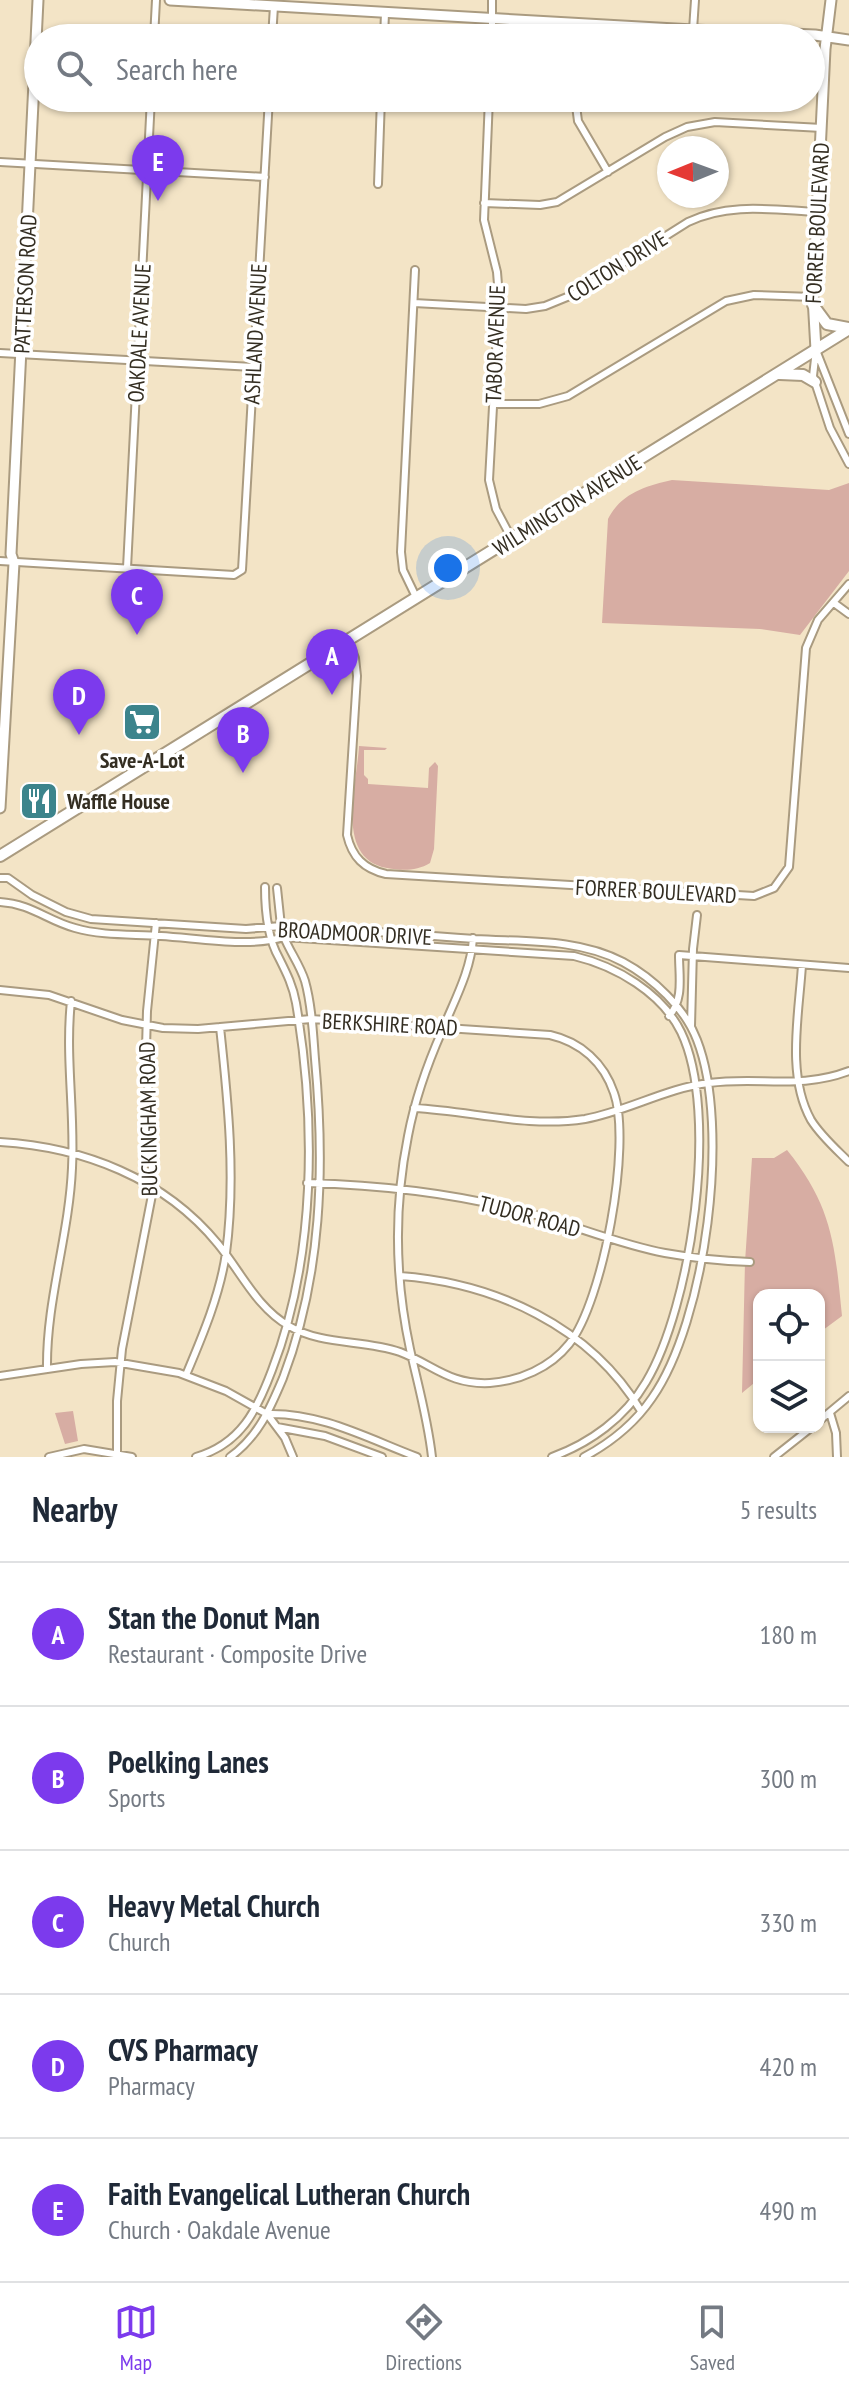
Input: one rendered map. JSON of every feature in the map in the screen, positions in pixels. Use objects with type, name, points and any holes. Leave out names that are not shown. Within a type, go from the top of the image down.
[{"type":"main road","name":"PATTERSON ROAD","points":[[37,24],[38,0]]},
{"type":"main road","points":[[170,0],[595,24]]},
{"type":"main road","name":"FORRER BOULEVARD","points":[[825,73],[831,0]]},
{"type":"main road","points":[[827,37],[849,40]]},
{"type":"main road","name":"PATTERSON ROAD","points":[[0,808],[14,563],[11,554],[18,353],[33,112]]},
{"type":"main road","name":"FORRER BOULEVARD","points":[[816,350],[813,301],[823,112]]},
{"type":"main road","points":[[813,301],[827,324],[849,328]]},
{"type":"main road","name":"WILMINGTON AVENUE","points":[[0,856],[849,328]]},
{"type":"main road","points":[[778,374],[803,375],[815,382]]},
{"type":"street","points":[[155,24],[156,0]]},
{"type":"street","points":[[491,24],[492,0]]},
{"type":"street","points":[[693,24],[695,0]]},
{"type":"street","points":[[273,24],[274,6]]},
{"type":"street","points":[[385,13],[385,24]]},
{"type":"street","name":"OAKDALE AVENUE","points":[[127,568],[150,112]]},
{"type":"street","name":"ASHLAND AVENUE","points":[[127,568],[234,575],[242,570],[268,112]]},
{"type":"street","points":[[378,184],[381,112]]},
{"type":"street","name":"TABOR AVENUE","points":[[488,112],[485,229],[499,285],[490,490],[512,539]]},
{"type":"street","points":[[577,112],[578,121],[608,172]]},
{"type":"street","points":[[484,203],[540,205],[557,202],[675,131],[699,123],[822,128]]},
{"type":"street","points":[[0,162],[265,177]]},
{"type":"street","name":"COLTON DRIVE","points":[[414,303],[526,309],[554,304],[688,222],[709,213],[742,209],[817,212]]},
{"type":"street","points":[[415,270],[401,552],[403,570],[416,597]]},
{"type":"street","points":[[494,404],[539,404],[568,396],[726,301],[754,295],[813,301]]},
{"type":"street","name":"FORRER BOULEVARD","points":[[816,350],[813,376],[830,428],[849,464]]},
{"type":"street","name":"FORRER BOULEVARD","points":[[816,350],[849,434]]},
{"type":"street","points":[[0,352],[253,367]]},
{"type":"street","points":[[0,561],[127,568]]},
{"type":"street","name":"FORRER BOULEVARD","points":[[348,640],[355,658],[357,676],[347,835],[352,852],[360,862],[386,874],[747,897],[769,892],[784,878],[791,859],[803,661],[818,620],[849,584]]},
{"type":"street","points":[[834,603],[849,614]]},
{"type":"street","name":"BROADMOOR DRIVE","points":[[0,878],[8,878],[47,903],[77,916],[270,935],[282,931],[586,959],[630,979],[648,993],[681,1033],[696,1085],[698,1161],[688,1256],[666,1340],[645,1383],[624,1412],[592,1438],[552,1457]]},
{"type":"street","points":[[196,1457],[218,1449],[233,1439],[256,1409],[288,1326],[302,1257],[307,1116],[299,1021],[293,985],[270,935],[265,887]]},
{"type":"street","points":[[230,1457],[249,1441],[267,1414],[300,1331],[314,1259],[320,1183],[319,1116],[311,1019],[305,981],[282,931],[277,888]]},
{"type":"street","name":"BROADMOOR DRIVE","points":[[0,902],[27,906],[73,928],[156,935],[270,935],[282,931],[473,938],[589,948],[636,969],[656,985],[691,1026]]},
{"type":"street","points":[[584,1457],[632,1422],[652,1399],[679,1344],[701,1259],[711,1161],[709,1083],[691,1026],[692,957],[697,915]]},
{"type":"street","name":"BUCKINGHAM ROAD","points":[[117,1456],[121,1363],[127,1317],[150,1213],[152,1187],[146,1026],[156,923]]},
{"type":"street","points":[[432,1457],[400,1276],[400,1189],[414,1108],[427,1065],[462,983],[473,950],[473,938]]},
{"type":"street","points":[[669,1016],[677,1007],[680,996],[679,955],[849,968]]},
{"type":"street","points":[[802,965],[796,1071],[798,1083],[811,1120],[849,1162]]},
{"type":"street","name":"BERKSHIRE ROAD","points":[[0,990],[49,995],[146,1026],[184,1029],[311,1019],[550,1035],[575,1045],[593,1058],[607,1076],[616,1096],[618,1158],[608,1237],[589,1309],[574,1337]]},
{"type":"street","points":[[47,1369],[51,1307],[70,1198],[72,1152],[68,1059],[71,1001]]},
{"type":"street","points":[[186,1375],[207,1321],[225,1254],[228,1132],[220,1027]]},
{"type":"street","points":[[414,1108],[535,1123],[587,1118],[696,1085],[798,1083],[849,1071]]},
{"type":"street","points":[[0,1142],[72,1152],[113,1167],[152,1187],[186,1212],[225,1254],[262,1304],[288,1326],[332,1342],[383,1347],[460,1381],[483,1383],[526,1375],[563,1351],[574,1337]]},
{"type":"street","name":"TUDOR ROAD","points":[[307,1183],[400,1189],[500,1206],[664,1253],[750,1262]]},
{"type":"street","points":[[400,1276],[450,1282],[495,1294],[545,1318],[594,1355],[641,1411]]},
{"type":"street","points":[[0,1376],[94,1363],[121,1363],[167,1370],[226,1391],[267,1414],[295,1416],[329,1424],[417,1457]]},
{"type":"street","points":[[825,1417],[849,1396]]},
{"type":"street","points":[[830,1413],[836,1433],[837,1457]]},
{"type":"street","points":[[267,1414],[293,1457]]},
{"type":"street","points":[[277,1427],[325,1436],[382,1457]]},
{"type":"street","points":[[774,1457],[804,1433]]},
{"type":"street","points":[[49,1457],[84,1449],[132,1457]]},
{"type":"shaded area","points":[[672,480],[829,490],[849,483],[849,571],[800,635],[760,629],[602,623],[608,519],[627,497],[644,488]]},
{"type":"shaded area","points":[[359,746],[387,748],[364,750],[364,775],[368,784],[428,788],[429,768],[435,762],[438,766],[434,849],[430,863],[409,870],[387,868],[370,861],[360,850],[352,818]]},
{"type":"shaded area","points":[[787,1150],[823,1209],[834,1248],[842,1316],[825,1329],[825,1289],[753,1289],[753,1384],[742,1393],[745,1262],[752,1158],[774,1158]]},
{"type":"shaded area","points":[[73,1411],[78,1441],[65,1444],[55,1413]]},
{"type":"place","name":"Faith Evangelical Lutheran Church","points":[[158,201]]},
{"type":"place","name":"Heavy Metal Church","points":[[137,635]]},
{"type":"place","name":"Stan the Donut Man","points":[[332,695]]},
{"type":"place","name":"Save-A-Lot","points":[[142,722]]},
{"type":"place","name":"CVS Pharmacy","points":[[79,735]]},
{"type":"place","name":"Poelking Lanes","points":[[243,773]]},
{"type":"place","name":"Waffle House","points":[[39,801]]}]
